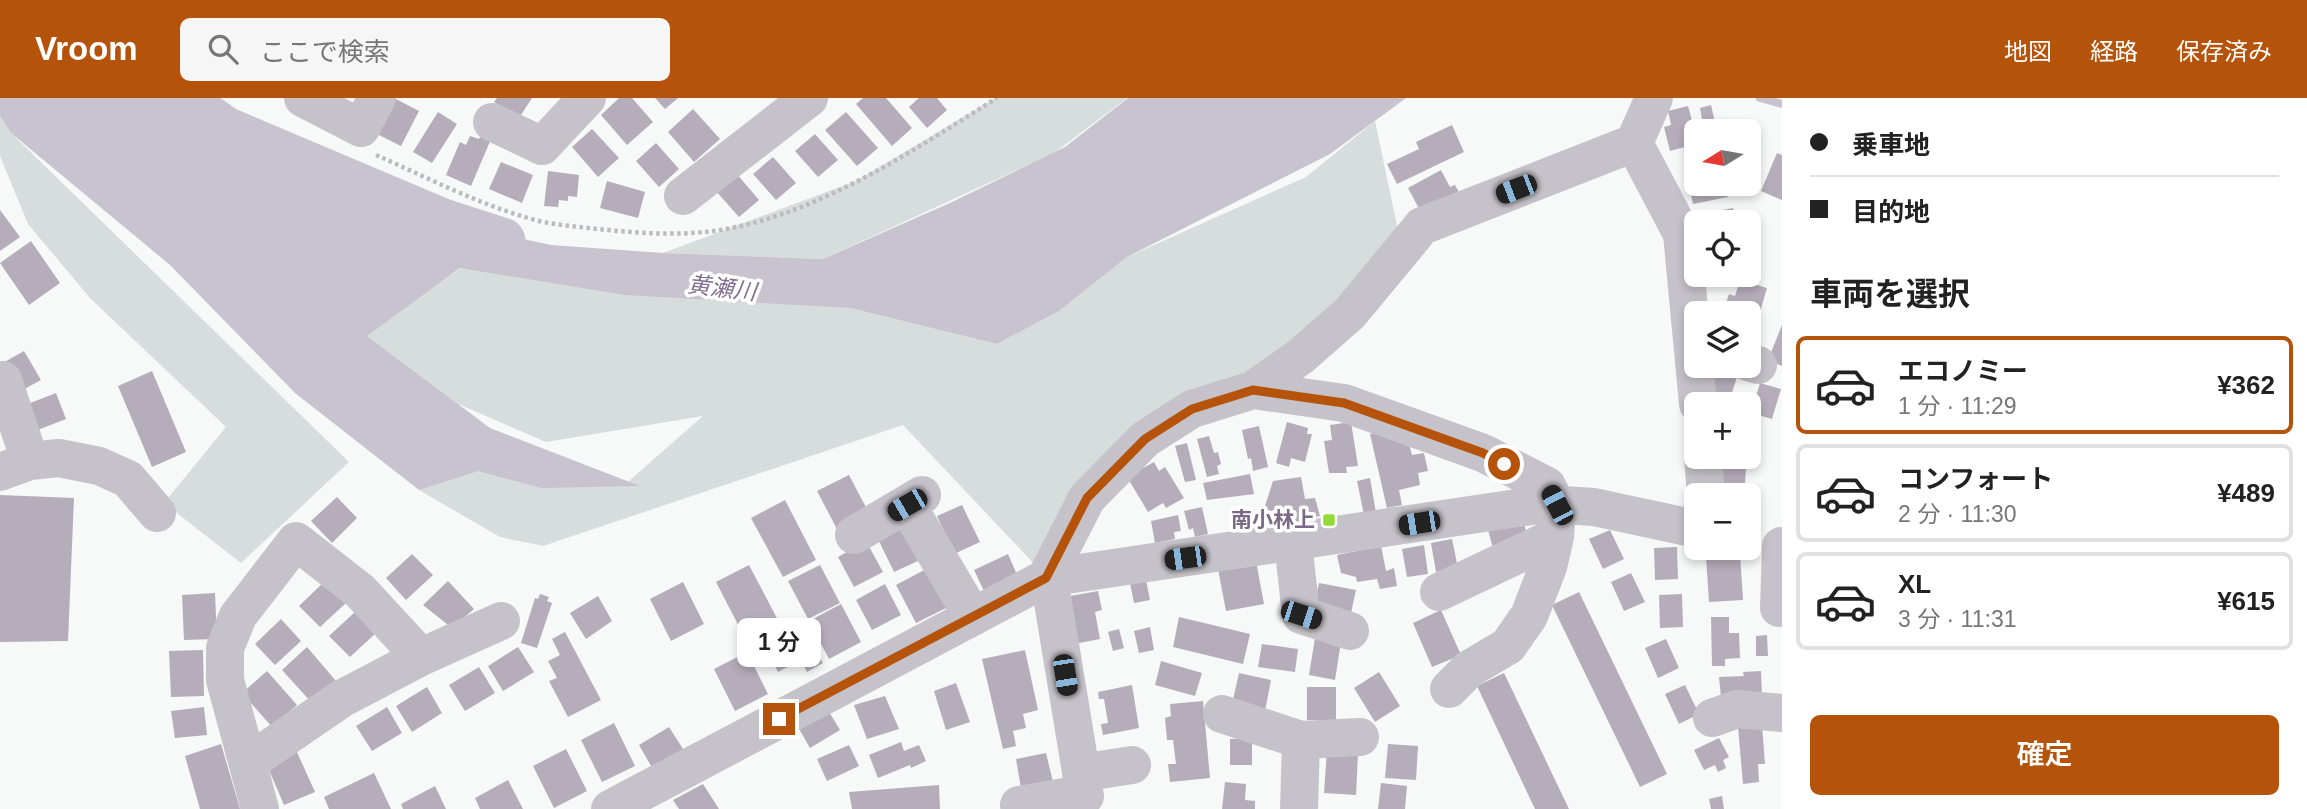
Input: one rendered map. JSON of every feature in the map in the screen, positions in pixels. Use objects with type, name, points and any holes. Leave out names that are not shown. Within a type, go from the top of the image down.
[{"type":"street","points":[[303,98],[361,128],[377,98]]},
{"type":"street","points":[[492,122],[542,146],[587,98]]},
{"type":"street","points":[[683,196],[809,98]]},
{"type":"street","points":[[1074,793],[1047,578],[1087,498],[1145,439],[1192,409],[1253,390],[1301,356],[1350,313],[1422,226],[1634,143],[1654,98]]},
{"type":"street","points":[[1634,143],[1682,234],[1689,301]]},
{"type":"street","points":[[3,380],[15,466],[59,458],[99,466],[128,479],[157,513]]},
{"type":"street","points":[[1253,390],[1344,403],[1483,453],[1547,485],[1556,521],[1548,567],[1529,616],[1508,646],[1469,669],[1449,690]]},
{"type":"street","points":[[854,535],[914,500],[973,617]]},
{"type":"street","points":[[610,809],[1047,578],[1545,504],[1556,521]]},
{"type":"street","points":[[1439,592],[1556,521],[1594,507],[1684,526]]},
{"type":"street","points":[[260,809],[225,680],[225,648],[238,616],[296,541],[360,591],[421,657]]},
{"type":"street","points":[[1293,542],[1301,615],[1350,631]]},
{"type":"street","points":[[1770,544],[1779,608]]},
{"type":"street","points":[[248,764],[341,699],[421,657],[501,621]]},
{"type":"street","points":[[1712,718],[1737,709],[1782,713]]},
{"type":"street","points":[[1222,714],[1301,740],[1360,737]]},
{"type":"street","points":[[1299,809],[1301,740]]},
{"type":"street","points":[[1019,805],[1074,793],[1132,765]]},
{"type":"path","points":[[372,154],[490,206],[531,219],[629,233],[688,233],[715,230],[771,217],[818,199],[925,142],[997,98]]},
{"type":"shaded area","points":[[995,98],[1127,98],[1054,153],[823,259],[663,253],[856,181]]},
{"type":"shaded area","points":[[0,116],[11,133],[349,462],[241,563],[164,503],[226,427],[90,298],[28,224],[0,156]]},
{"type":"shaded area","points":[[1375,121],[1400,240],[1262,376],[1087,473],[1037,567],[903,425],[543,546],[500,537],[419,490],[470,460],[622,487],[703,416],[546,442],[456,403],[366,335],[461,268],[850,308],[997,344],[1059,311],[1127,257],[1306,177]]},
{"type":"water","points":[[0,98],[194,98],[225,130],[440,221],[551,245],[663,253],[823,259],[952,202],[1065,147],[1128,98],[1406,98],[1330,154],[1127,257],[1059,311],[997,344],[850,308],[625,295],[460,268],[367,336],[490,428],[640,486],[541,488],[478,471],[419,490],[295,393],[170,265],[11,133],[0,116]]},
{"type":"building","points":[[394,98],[419,111],[401,146],[377,134]]},
{"type":"building","points":[[497,98],[532,98],[519,118],[494,102]]},
{"type":"building","points":[[619,98],[632,98],[653,122],[627,145],[601,115]]},
{"type":"building","points":[[655,98],[678,98],[665,109]]},
{"type":"building","points":[[863,98],[886,98],[912,128],[892,146],[856,104]]},
{"type":"building","points":[[919,98],[937,98],[947,110],[927,128],[909,107]]},
{"type":"building","points":[[1711,105],[1714,119],[1702,119],[1700,108]]},
{"type":"building","points":[[1688,106],[1692,119],[1684,119],[1684,147],[1670,151],[1664,127],[1671,125],[1668,111]]},
{"type":"building","points":[[693,109],[720,139],[694,162],[668,132]]},
{"type":"building","points":[[438,112],[457,124],[432,163],[413,152]]},
{"type":"building","points":[[846,112],[878,148],[857,166],[825,130]]},
{"type":"building","points":[[1452,125],[1464,152],[1397,184],[1387,164],[1419,149],[1416,142]]},
{"type":"building","points":[[592,129],[619,158],[598,177],[572,147]]},
{"type":"building","points":[[815,134],[838,160],[818,177],[795,151]]},
{"type":"building","points":[[481,135],[491,139],[471,186],[446,175],[460,142],[466,145],[470,136],[479,139]]},
{"type":"building","points":[[656,143],[679,169],[659,187],[636,161]]},
{"type":"building","points":[[1777,153],[1782,155],[1782,200],[1761,191]]},
{"type":"building","points":[[773,157],[796,183],[776,200],[753,174]]},
{"type":"building","points":[[501,162],[533,175],[522,203],[489,189]]},
{"type":"building","points":[[1441,170],[1450,187],[1455,185],[1461,196],[1423,216],[1408,188]]},
{"type":"building","points":[[548,171],[579,175],[577,197],[568,196],[568,201],[559,200],[558,207],[544,206]]},
{"type":"building","points":[[736,173],[759,200],[739,217],[716,191]]},
{"type":"building","points":[[607,181],[645,192],[638,218],[600,208]]},
{"type":"building","points":[[1691,196],[1728,197],[1693,204]]},
{"type":"building","points":[[0,210],[20,237],[0,251]]},
{"type":"building","points":[[31,241],[60,283],[29,305],[0,263]]},
{"type":"building","points":[[1738,287],[1767,288],[1761,309],[1761,301],[1727,301],[1729,294],[1735,296]]},
{"type":"building","points":[[1782,325],[1782,366],[1768,360]]},
{"type":"building","points":[[24,351],[41,380],[17,393],[1,364]]},
{"type":"building","points":[[152,371],[186,452],[152,467],[118,386]]},
{"type":"building","points":[[1714,378],[1737,378],[1732,392],[1709,392]]},
{"type":"building","points":[[1760,383],[1781,389],[1772,419],[1761,416],[1761,392],[1757,392]]},
{"type":"building","points":[[56,393],[66,419],[35,431],[25,405]]},
{"type":"building","points":[[1287,422],[1308,428],[1307,434],[1312,434],[1305,462],[1291,458],[1289,467],[1276,463]]},
{"type":"building","points":[[1351,422],[1358,466],[1346,467],[1347,473],[1329,473],[1324,441],[1332,440],[1330,425]]},
{"type":"building","points":[[1259,426],[1268,467],[1253,471],[1242,430]]},
{"type":"building","points":[[1390,430],[1407,437],[1412,455],[1424,453],[1428,471],[1418,473],[1420,485],[1399,490],[1402,505],[1387,508],[1370,434]]},
{"type":"building","points":[[1209,436],[1214,453],[1218,452],[1221,464],[1217,466],[1219,474],[1207,477],[1197,439]]},
{"type":"building","points":[[1187,443],[1196,480],[1185,482],[1175,446]]},
{"type":"building","points":[[1154,462],[1159,471],[1165,467],[1184,498],[1166,508],[1163,503],[1148,512],[1127,477]]},
{"type":"building","points":[[1722,469],[1746,469],[1745,483],[1722,483]]},
{"type":"building","points":[[1250,474],[1254,494],[1207,500],[1203,483]]},
{"type":"building","points":[[849,475],[869,513],[837,529],[817,491]]},
{"type":"building","points":[[1301,477],[1305,499],[1315,498],[1320,516],[1284,525],[1283,518],[1275,519],[1265,506],[1273,481]]},
{"type":"building","points":[[1370,478],[1376,513],[1364,515],[1357,481]]},
{"type":"building","points":[[0,495],[74,498],[68,641],[0,642]]},
{"type":"building","points":[[337,497],[357,518],[332,543],[311,521]]},
{"type":"building","points":[[785,500],[816,560],[783,577],[751,518]]},
{"type":"building","points":[[962,505],[980,542],[954,554],[937,516]]},
{"type":"building","points":[[1202,507],[1208,534],[1195,537],[1193,528],[1189,530],[1184,511]]},
{"type":"building","points":[[1178,515],[1181,531],[1174,532],[1175,539],[1155,543],[1151,521]]},
{"type":"building","points":[[1523,520],[1528,539],[1493,548],[1488,530]]},
{"type":"building","points":[[902,523],[920,560],[894,572],[876,535]]},
{"type":"building","points":[[1610,530],[1624,559],[1603,569],[1589,539]]},
{"type":"building","points":[[1452,539],[1458,568],[1436,572],[1431,543]]},
{"type":"building","points":[[866,541],[883,572],[854,587],[838,557]]},
{"type":"building","points":[[1424,545],[1428,574],[1407,577],[1402,549]]},
{"type":"building","points":[[1381,546],[1386,571],[1394,568],[1397,586],[1380,589],[1377,579],[1357,582],[1356,577],[1341,573],[1337,555]]},
{"type":"building","points":[[1677,547],[1678,579],[1655,580],[1654,548]]},
{"type":"building","points":[[412,554],[433,575],[406,600],[386,578]]},
{"type":"building","points":[[1008,554],[1018,577],[985,593],[974,570]]},
{"type":"building","points":[[1706,560],[1740,560],[1743,600],[1709,602]]},
{"type":"building","points":[[1256,561],[1264,604],[1226,611],[1218,569]]},
{"type":"building","points":[[749,565],[780,624],[747,642],[716,582]]},
{"type":"building","points":[[820,565],[840,603],[808,619],[788,581]]},
{"type":"building","points":[[928,568],[948,607],[916,623],[896,585]]},
{"type":"building","points":[[1631,573],[1645,602],[1624,611],[1611,582]]},
{"type":"building","points":[[1146,580],[1150,600],[1134,603],[1130,583]]},
{"type":"building","points":[[325,581],[346,603],[320,627],[299,606]]},
{"type":"building","points":[[448,581],[474,609],[452,628],[423,605]]},
{"type":"building","points":[[683,582],[704,624],[671,641],[650,599]]},
{"type":"building","points":[[1319,583],[1356,590],[1351,613],[1314,606]]},
{"type":"building","points":[[885,584],[901,615],[872,630],[856,600]]},
{"type":"building","points":[[1098,591],[1102,610],[1095,612],[1100,639],[1074,644],[1065,597]]},
{"type":"building","points":[[1579,592],[1667,774],[1640,787],[1552,605]]},
{"type":"building","points":[[215,593],[217,639],[184,640],[182,595]]},
{"type":"building","points":[[540,594],[549,597],[547,601],[552,603],[537,648],[521,643],[535,598],[538,599]]},
{"type":"building","points":[[1682,594],[1683,627],[1660,628],[1659,595]]},
{"type":"building","points":[[598,596],[612,621],[586,639],[570,613]]},
{"type":"building","points":[[841,604],[861,642],[829,659],[809,621]]},
{"type":"building","points":[[1441,610],[1461,655],[1432,667],[1413,623]]},
{"type":"building","points":[[356,611],[376,633],[350,657],[329,636]]},
{"type":"building","points":[[1179,617],[1250,634],[1243,664],[1173,647]]},
{"type":"building","points":[[1711,617],[1729,617],[1729,633],[1739,633],[1740,658],[1725,659],[1725,666],[1712,666]]},
{"type":"building","points":[[281,619],[301,641],[275,665],[255,644]]},
{"type":"building","points":[[802,624],[823,663],[807,672],[801,660],[778,672],[764,645]]},
{"type":"building","points":[[1150,627],[1154,650],[1139,653],[1134,631]]},
{"type":"building","points":[[1119,629],[1124,648],[1113,651],[1108,632]]},
{"type":"building","points":[[565,632],[601,700],[568,717],[549,681],[557,678],[548,661],[560,655],[552,639]]},
{"type":"building","points":[[1767,635],[1768,656],[1756,656],[1756,636]]},
{"type":"building","points":[[1315,638],[1341,642],[1335,680],[1309,675]]},
{"type":"building","points":[[1666,639],[1679,668],[1658,678],[1645,648]]},
{"type":"building","points":[[1262,644],[1298,649],[1295,672],[1258,667]]},
{"type":"building","points":[[307,647],[336,681],[312,703],[282,670]]},
{"type":"building","points":[[518,647],[534,672],[503,691],[488,666]]},
{"type":"building","points":[[203,650],[204,696],[171,697],[169,651]]},
{"type":"building","points":[[1025,650],[1038,710],[1023,714],[1026,728],[1013,731],[1016,746],[1003,749],[982,659]]},
{"type":"building","points":[[747,652],[768,694],[735,711],[714,669]]},
{"type":"building","points":[[1161,661],[1202,673],[1195,696],[1155,685]]},
{"type":"building","points":[[479,667],[495,693],[465,711],[449,685]]},
{"type":"building","points":[[267,671],[297,705],[272,727],[242,693]]},
{"type":"building","points":[[1761,671],[1762,696],[1721,697],[1719,677],[1744,676],[1743,672]]},
{"type":"building","points":[[1379,672],[1400,706],[1375,722],[1354,688]]},
{"type":"building","points":[[1239,673],[1271,680],[1265,711],[1232,704]]},
{"type":"building","points":[[1504,673],[1569,809],[1535,809],[1477,686]]},
{"type":"building","points":[[956,683],[970,722],[946,730],[934,691]]},
{"type":"building","points":[[1132,685],[1139,728],[1103,735],[1101,724],[1108,723],[1104,699],[1099,699],[1098,692]]},
{"type":"building","points":[[1685,685],[1699,714],[1679,724],[1665,694]]},
{"type":"building","points":[[427,687],[442,713],[412,732],[396,706]]},
{"type":"building","points":[[1307,687],[1336,687],[1336,720],[1307,720]]},
{"type":"building","points":[[885,696],[899,729],[867,739],[854,705]]},
{"type":"building","points":[[1203,701],[1210,778],[1170,782],[1168,764],[1176,764],[1173,740],[1167,740],[1165,718],[1171,716],[1170,704]]},
{"type":"building","points":[[204,707],[207,735],[175,738],[171,711]]},
{"type":"building","points":[[387,707],[402,733],[372,751],[356,726]]},
{"type":"building","points":[[828,710],[840,730],[810,748],[798,727]]},
{"type":"building","points":[[614,723],[635,766],[602,782],[581,740]]},
{"type":"building","points":[[1762,725],[1765,764],[1758,764],[1759,782],[1743,784],[1738,727]]},
{"type":"building","points":[[669,727],[685,752],[654,771],[639,745]]},
{"type":"building","points":[[1252,738],[1252,765],[1230,765],[1230,739]]},
{"type":"building","points":[[1719,738],[1729,757],[1723,760],[1726,768],[1718,772],[1715,765],[1704,770],[1694,750]]},
{"type":"building","points":[[901,742],[904,751],[919,745],[926,761],[878,778],[869,755]]},
{"type":"building","points":[[221,744],[240,809],[200,809],[185,756]]},
{"type":"building","points":[[1388,744],[1418,746],[1416,780],[1385,778]]},
{"type":"building","points":[[849,745],[859,766],[827,781],[817,759]]},
{"type":"building","points":[[566,749],[587,791],[554,808],[533,766]]},
{"type":"building","points":[[296,750],[315,792],[284,805],[266,763]]},
{"type":"building","points":[[1327,751],[1358,754],[1356,795],[1324,793]]},
{"type":"building","points":[[1046,753],[1053,782],[1021,788],[1016,759]]},
{"type":"building","points":[[374,773],[391,809],[329,809],[324,797]]},
{"type":"building","points":[[508,780],[523,809],[480,809],[475,798]]},
{"type":"building","points":[[1225,782],[1246,784],[1245,800],[1255,801],[1255,809],[1222,809]]},
{"type":"building","points":[[1381,783],[1407,786],[1405,809],[1378,809]]},
{"type":"building","points":[[703,784],[719,809],[679,809],[673,800]]},
{"type":"building","points":[[939,785],[940,809],[852,809],[849,792]]},
{"type":"building","points":[[435,786],[446,809],[403,809],[401,804]]},
{"type":"building","points":[[1722,796],[1724,809],[1711,809],[1709,799]]},
{"type":"waterway","name":"黄瀬川","points":[[180,98],[225,130],[440,221],[502,241]]},
{"type":"waterway","points":[[1760,98],[1782,104]]},
{"type":"place","name":"南小林上","points":[[1329,520]]},
{"type":"route","points":[[779,719],[1046,578],[1087,498],[1145,439],[1192,409],[1253,390],[1344,403],[1483,453],[1504,464]]}]
